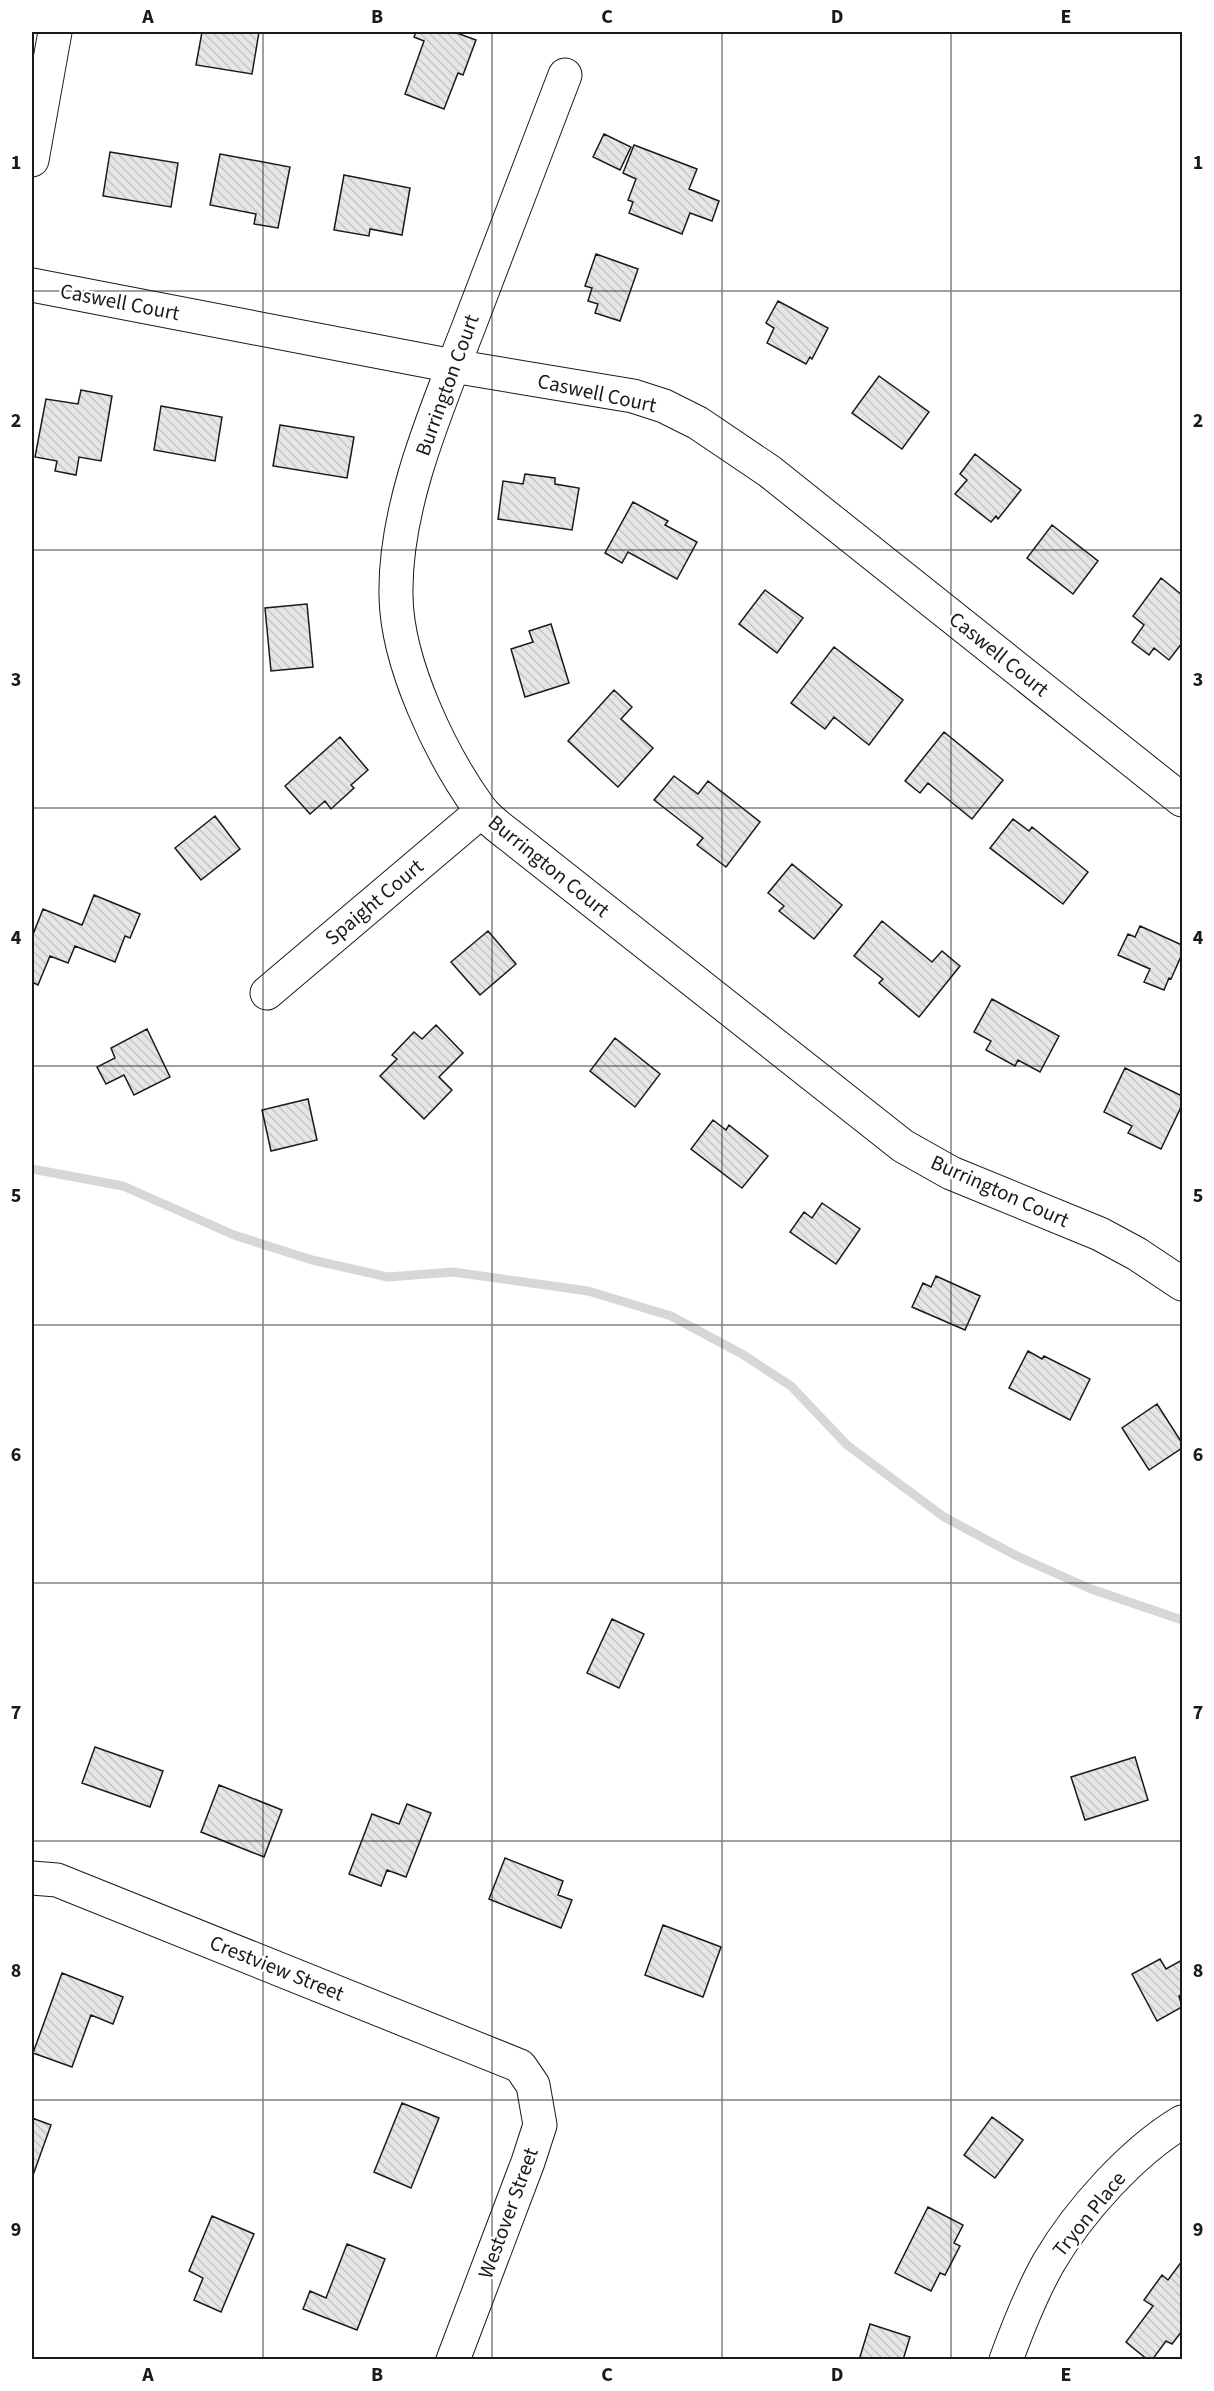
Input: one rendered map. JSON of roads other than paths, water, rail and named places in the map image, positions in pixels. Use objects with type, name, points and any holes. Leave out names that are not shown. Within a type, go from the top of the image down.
[{"type":"street","points":[[32,160],[55,32]]},
{"type":"street","name":"Burrington Court","points":[[565,75],[453,366],[415,472],[399,549],[396,597],[402,644],[413,680],[446,755],[482,811],[527,850],[903,1146],[951,1173],[1100,1234],[1137,1254],[1182,1284]]},
{"type":"street","name":"Caswell Court","points":[[32,285],[453,366],[633,396],[664,406],[698,423],[769,471],[1182,800]]},
{"type":"street","name":"Spaight Court","points":[[267,993],[482,811]]},
{"type":"street","name":"Crestview Street","points":[[32,1878],[57,1880],[520,2066]]},
{"type":"street","name":"Westover Street","points":[[453,2360],[540,2125],[533,2085],[520,2066]]},
{"type":"street","name":"Tryon Place","points":[[1006,2360],[1017,2330],[1049,2262],[1076,2223],[1107,2187],[1141,2154],[1182,2122]]},
{"type":"waterway","points":[[32,1169],[123,1186],[234,1235],[312,1260],[388,1277],[453,1272],[588,1291],[671,1316],[742,1354],[791,1386],[847,1445],[944,1517],[1017,1556],[1091,1589],[1182,1620]]}]
